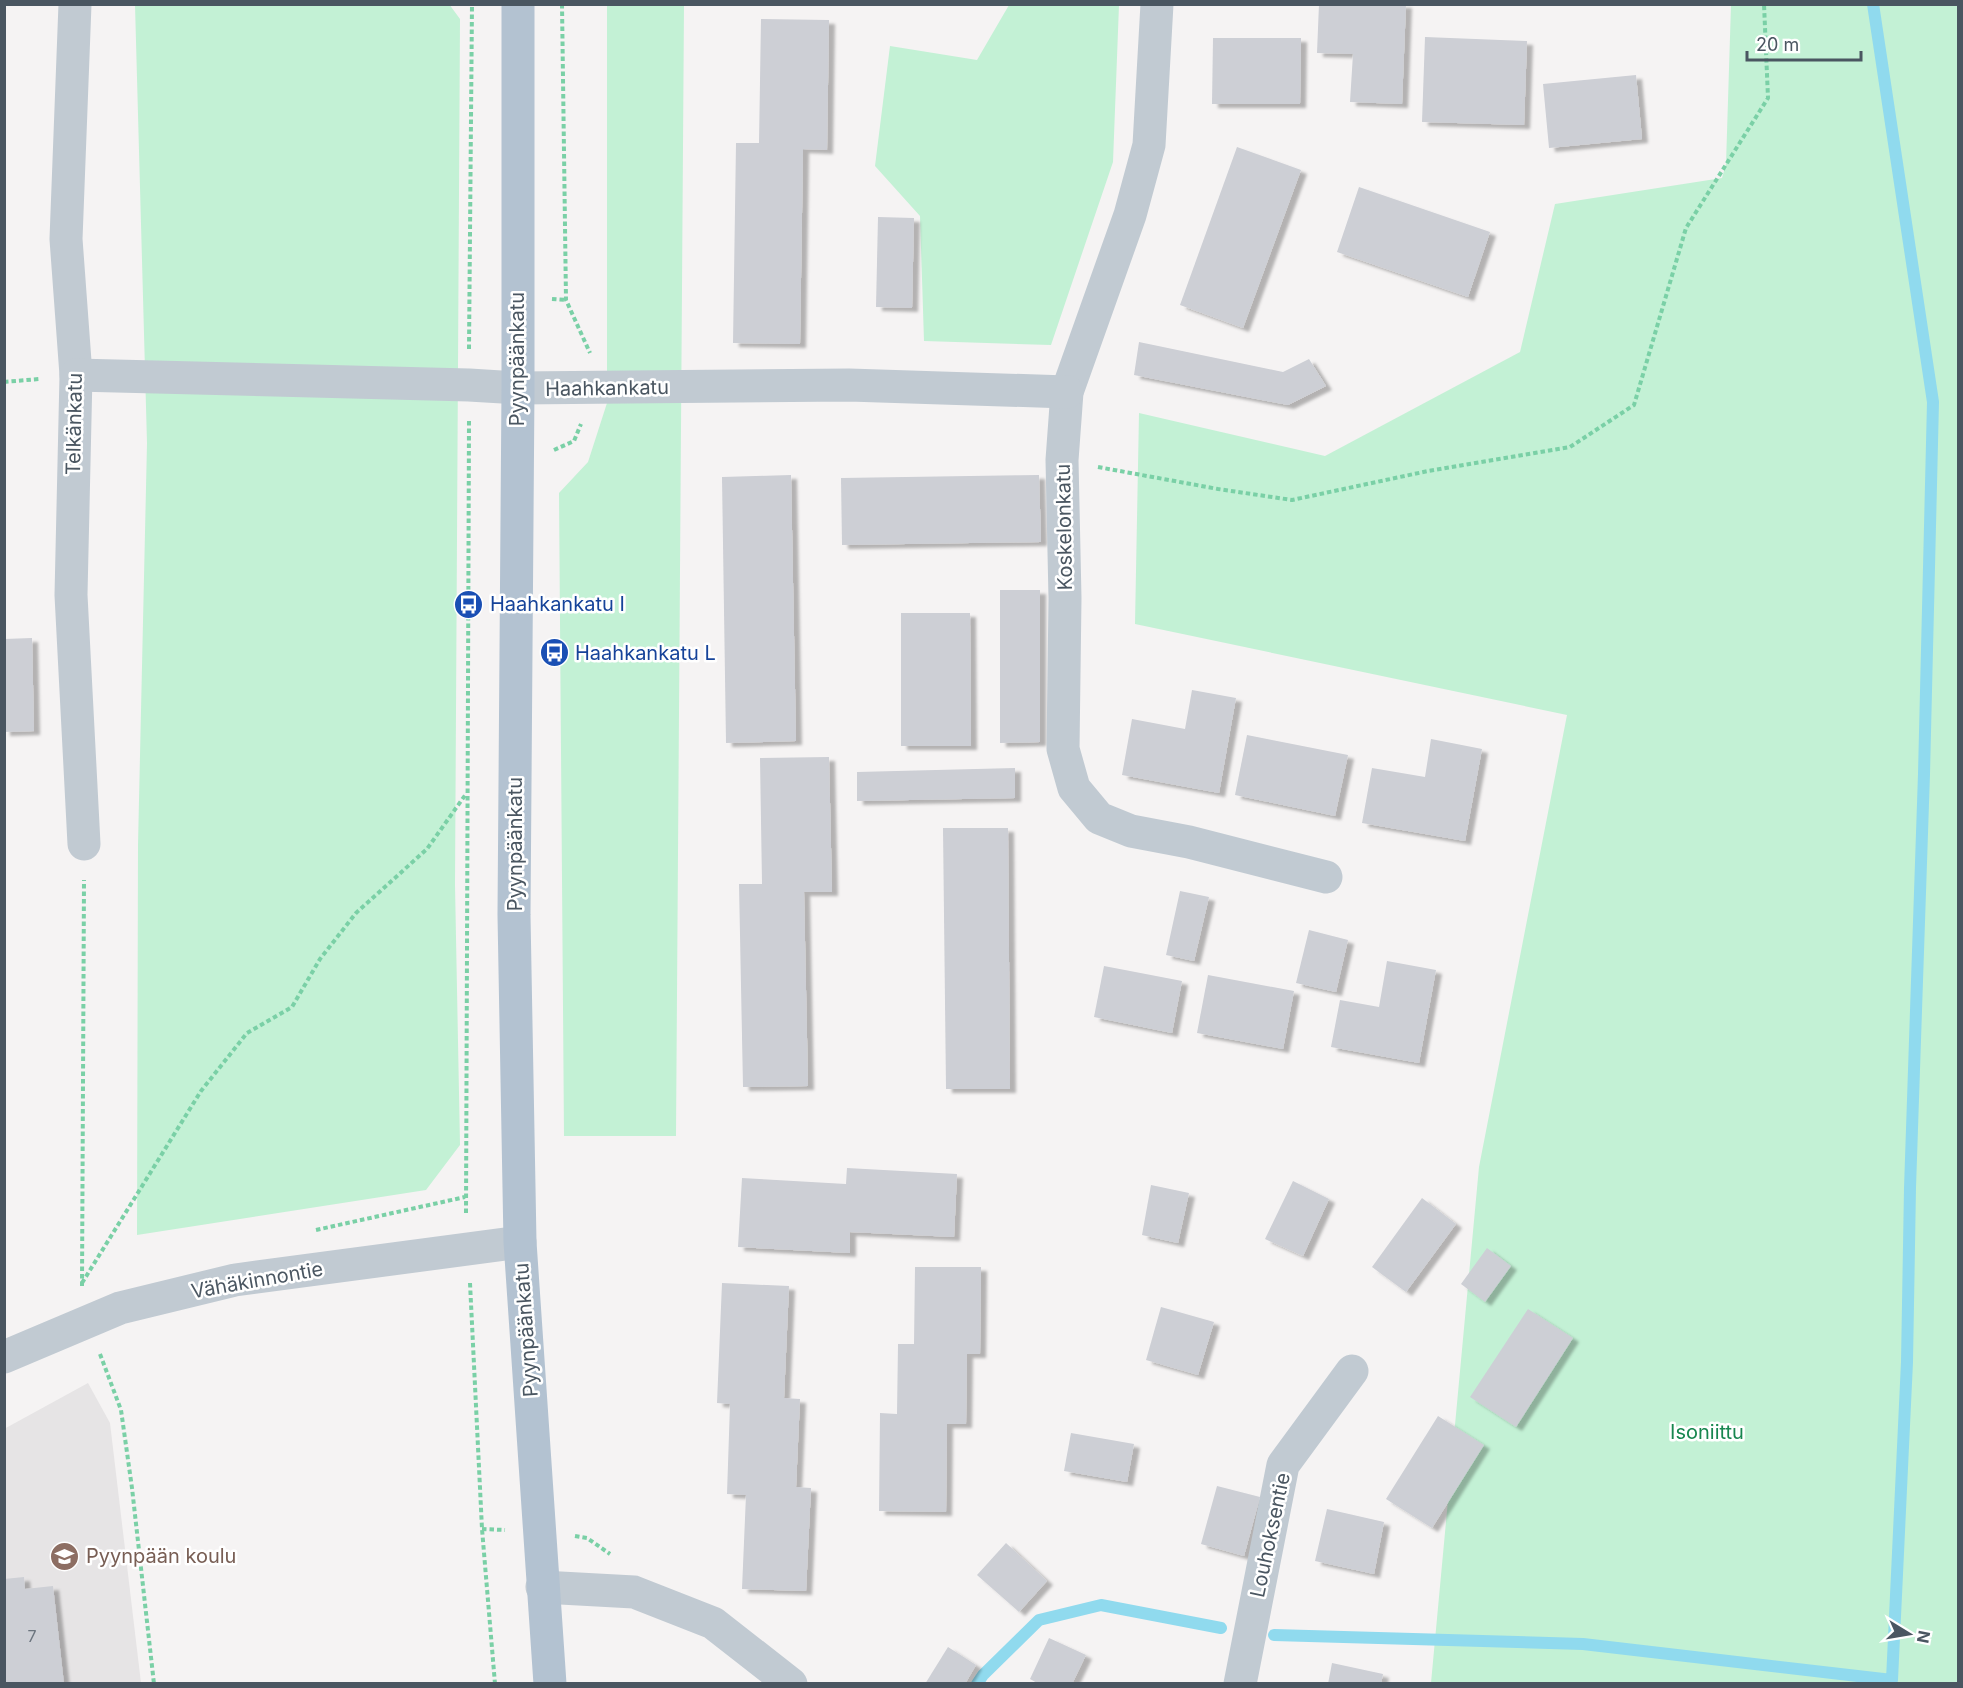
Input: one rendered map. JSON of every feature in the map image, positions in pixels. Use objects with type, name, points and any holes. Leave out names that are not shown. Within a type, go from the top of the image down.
[{"type":"main road","name":"Pyynpäänkatu","points":[[518,4],[514,915],[520,1242],[550,1683]]},
{"type":"street","name":"Telkänkatu","points":[[75,4],[66,238],[76,375],[71,596],[84,844]]},
{"type":"street","name":"Koskelonkatu","points":[[1157,4],[1149,145],[1130,215],[1067,392],[1062,460],[1065,598],[1064,749],[1074,788],[1099,818],[1131,831],[1189,842],[1326,877]]},
{"type":"street","name":"Haahkankatu","points":[[76,375],[518,388],[849,385],[1067,392]]},
{"type":"street","name":"Vähäkinnontie","points":[[4,1357],[120,1308],[235,1280],[520,1242]]},
{"type":"street","name":"Louhoksentie","points":[[1240,1683],[1283,1465],[1352,1371]]},
{"type":"street","points":[[542,1587],[634,1592],[713,1623],[790,1683]]},
{"type":"path","points":[[472,4],[465,1197],[482,1529],[495,1683]]},
{"type":"path","points":[[517,465],[574,441],[594,388],[590,350],[566,300],[562,4]]},
{"type":"path","points":[[1062,460],[1218,489],[1292,500],[1428,471],[1570,447],[1634,405],[1686,228],[1768,98],[1764,4]]},
{"type":"path","points":[[81,1283],[195,1101],[247,1033],[292,1007],[320,959],[356,913],[427,849],[467,793]]},
{"type":"path","points":[[84,844],[81,1283],[87,1321],[121,1410],[154,1683]]},
{"type":"shaded area","name":"Pyynpään koulu","points":[[88,1383],[110,1423],[141,1683],[5,1683],[4,1429]]},
{"type":"green space","points":[[449,4],[460,19],[455,885],[460,1145],[426,1190],[137,1235],[138,845],[147,443],[135,5]]},
{"type":"green space","points":[[607,5],[684,5],[676,1136],[564,1136],[559,493],[588,462],[607,403]]},
{"type":"green space","points":[[1009,5],[1119,5],[1113,162],[1051,345],[924,341],[920,216],[875,166],[890,46],[977,60]]},
{"type":"green space","name":"Isoniittu","points":[[1731,5],[1958,5],[1958,1683],[1431,1683],[1479,1167],[1567,715],[1135,624],[1139,413],[1325,456],[1520,352],[1555,204],[1722,178],[1726,164]]},
{"type":"building","points":[[1319,4],[1406,4],[1402,104],[1350,102],[1353,54],[1317,53]]},
{"type":"building","points":[[761,19],[829,20],[827,150],[803,149],[800,344],[733,343],[736,143],[759,143]]},
{"type":"building","points":[[1425,37],[1527,41],[1524,125],[1422,122]]},
{"type":"building","points":[[1213,38],[1301,38],[1300,104],[1212,104]]},
{"type":"building","points":[[1636,75],[1642,139],[1549,148],[1543,84]]},
{"type":"building","points":[[1237,147],[1301,170],[1243,328],[1180,305]]},
{"type":"building","points":[[1359,187],[1490,232],[1468,297],[1337,252]]},
{"type":"building","points":[[878,217],[914,218],[912,308],[876,307]]},
{"type":"building","points":[[1139,342],[1283,372],[1309,359],[1326,386],[1288,405],[1134,375]]},
{"type":"building","points":[[791,475],[796,741],[726,743],[722,477]]},
{"type":"building","points":[[1039,475],[1041,542],[842,545],[841,478]]},
{"type":"building","points":[[1000,590],[1040,590],[1040,742],[1000,743]]},
{"type":"building","points":[[901,613],[970,613],[971,746],[901,746]]},
{"type":"building","points":[[32,638],[34,731],[4,732],[4,639]]},
{"type":"building","points":[[1192,690],[1236,698],[1219,793],[1122,775],[1132,719],[1185,729]]},
{"type":"building","points":[[1247,735],[1348,755],[1335,816],[1235,795]]},
{"type":"building","points":[[1431,739],[1482,749],[1465,841],[1362,823],[1372,768],[1425,777]]},
{"type":"building","points":[[829,757],[832,892],[804,892],[808,1086],[743,1087],[739,884],[762,884],[760,758]]},
{"type":"building","points":[[1015,768],[1015,798],[857,801],[857,772]]},
{"type":"building","points":[[943,828],[1008,828],[1010,1089],[946,1089]]},
{"type":"building","points":[[1180,891],[1209,897],[1194,961],[1166,955]]},
{"type":"building","points":[[1309,930],[1348,940],[1336,992],[1296,983]]},
{"type":"building","points":[[1387,961],[1436,970],[1419,1063],[1331,1047],[1340,1000],[1379,1007]]},
{"type":"building","points":[[1104,966],[1182,981],[1172,1033],[1094,1017]]},
{"type":"building","points":[[1208,975],[1294,991],[1283,1049],[1197,1033]]},
{"type":"building","points":[[847,1168],[957,1174],[954,1237],[850,1232],[850,1253],[738,1247],[742,1178],[846,1184]]},
{"type":"building","points":[[1293,1181],[1329,1199],[1303,1256],[1265,1239]]},
{"type":"building","points":[[1151,1185],[1189,1193],[1178,1243],[1142,1235]]},
{"type":"building","points":[[1422,1198],[1456,1224],[1406,1292],[1372,1267]]},
{"type":"building","points":[[1487,1248],[1511,1266],[1485,1302],[1461,1284]]},
{"type":"building","points":[[915,1267],[981,1267],[980,1354],[967,1354],[966,1424],[947,1424],[946,1512],[879,1511],[880,1413],[897,1414],[898,1344],[914,1344]]},
{"type":"building","points":[[722,1283],[789,1286],[784,1398],[800,1399],[796,1487],[811,1488],[806,1591],[742,1589],[746,1495],[727,1494],[730,1404],[717,1403]]},
{"type":"building","points":[[1161,1307],[1214,1322],[1198,1375],[1146,1360]]},
{"type":"building","points":[[1528,1309],[1573,1338],[1516,1427],[1470,1397]]},
{"type":"building","points":[[1438,1416],[1484,1445],[1432,1528],[1386,1499]]},
{"type":"building","points":[[1071,1433],[1134,1444],[1127,1482],[1064,1471]]},
{"type":"building","points":[[1217,1486],[1260,1497],[1244,1556],[1201,1544]]},
{"type":"building","points":[[1327,1509],[1384,1522],[1374,1574],[1315,1561]]},
{"type":"building","points":[[1006,1543],[1047,1581],[1019,1612],[977,1575]]},
{"type":"building","points":[[24,1577],[25,1589],[53,1586],[64,1684],[4,1684],[4,1579]]},
{"type":"building","points":[[1049,1638],[1086,1655],[1072,1684],[1039,1684],[1030,1679]]},
{"type":"building","points":[[948,1647],[976,1665],[965,1684],[925,1684]]},
{"type":"building","points":[[1332,1663],[1383,1674],[1381,1684],[1328,1684]]},
{"type":"waterway","points":[[1274,1635],[1583,1644],[1892,1680],[1907,1362],[1933,402],[1873,4]]},
{"type":"waterway","points":[[977,1684],[983,1675],[1039,1620],[1101,1605],[1221,1628]]},
{"type":"place","name":"Haahkankatu I","points":[[469,604]]},
{"type":"place","name":"Haahkankatu L","points":[[554,653]]},
{"type":"place","name":"Pyynpään koulu","points":[[65,1556]]}]
